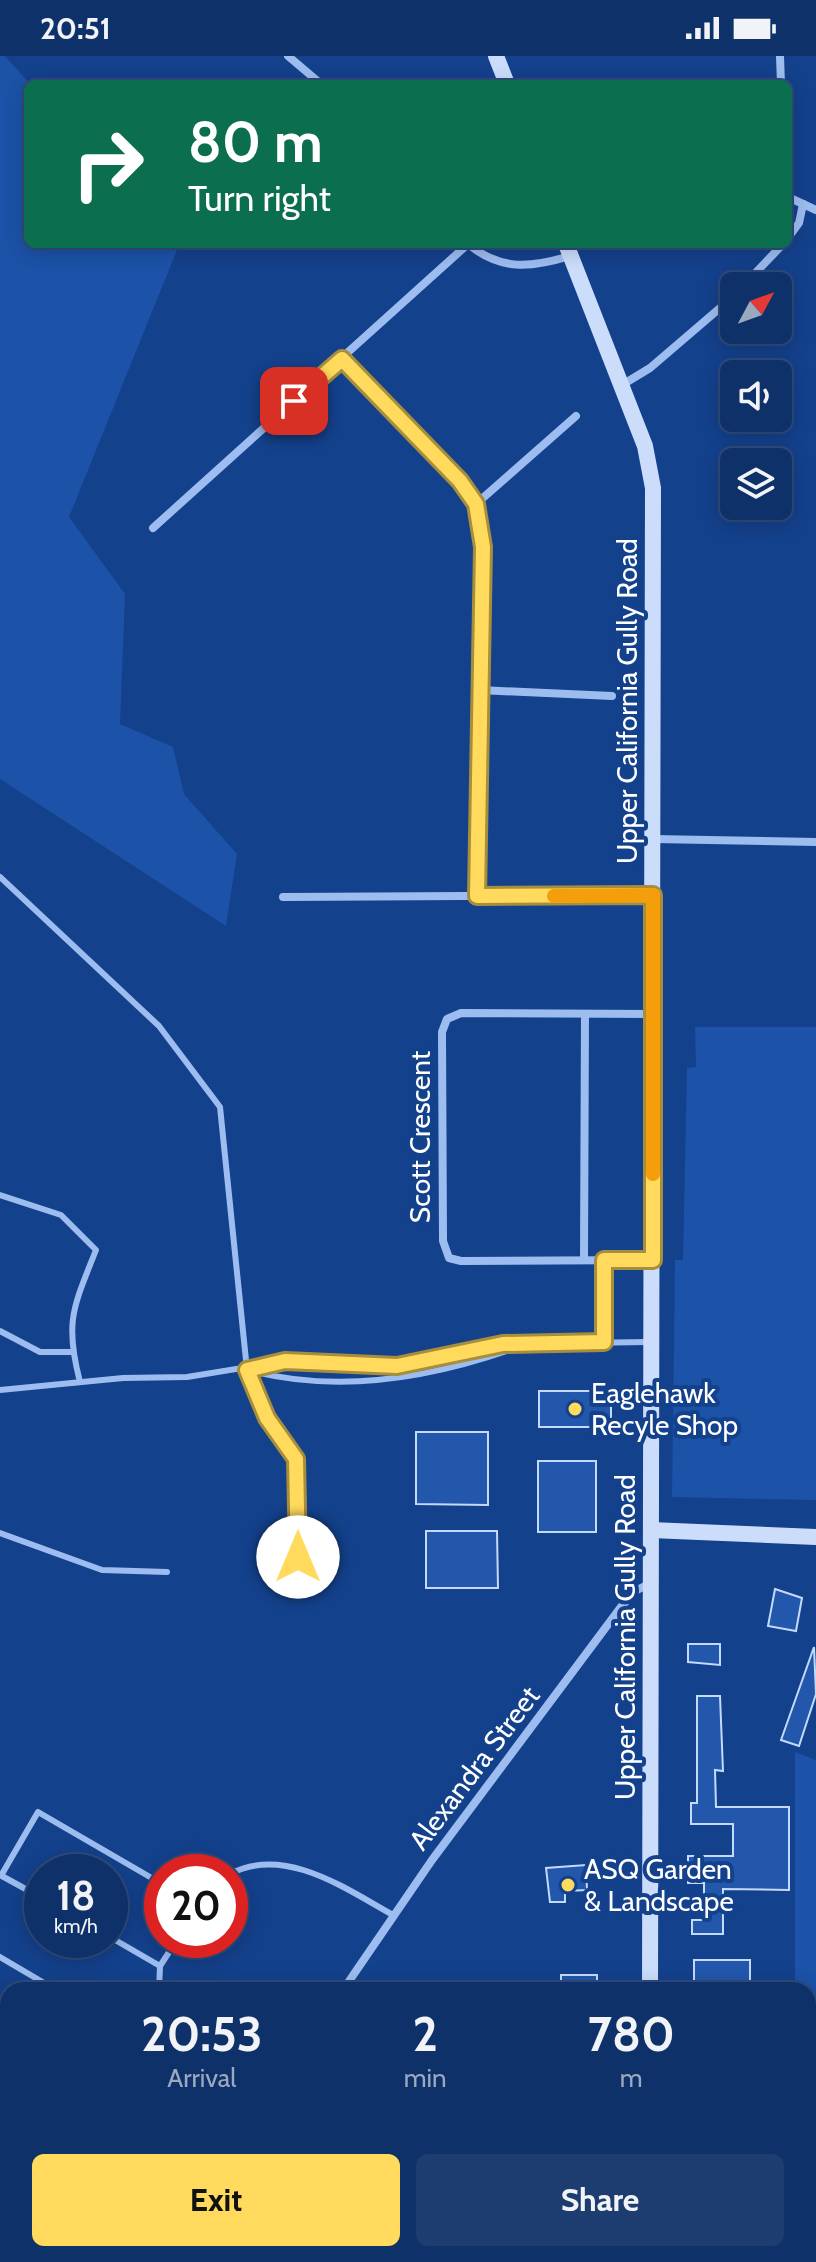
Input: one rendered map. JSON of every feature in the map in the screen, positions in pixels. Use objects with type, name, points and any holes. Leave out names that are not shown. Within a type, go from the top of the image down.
[{"type":"street","points":[[288,56],[316,80]]},
{"type":"street","points":[[496,56],[505,80]]},
{"type":"street","points":[[780,56],[781,80]]},
{"type":"street","points":[[792,199],[816,210]]},
{"type":"street","points":[[792,233],[799,223],[803,204]]},
{"type":"street","points":[[153,528],[464,248]]},
{"type":"street","points":[[473,248],[513,266],[529,267],[568,250]]},
{"type":"street","points":[[756,272],[779,248]]},
{"type":"street","name":"Upper California Gully Road","points":[[568,250],[645,446],[653,488],[650,1982]]},
{"type":"street","points":[[621,386],[650,368],[720,308]]},
{"type":"street","points":[[342,359],[460,481],[476,504],[483,530],[477,896]]},
{"type":"street","points":[[476,504],[576,416]]},
{"type":"street","points":[[479,690],[612,696]]},
{"type":"street","points":[[653,839],[816,842]]},
{"type":"street","points":[[283,897],[653,895]]},
{"type":"street","name":"Scott Crescent","points":[[653,1014],[461,1013],[447,1019],[442,1032],[443,1241],[446,1254],[461,1261],[653,1260]]},
{"type":"street","points":[[584,1260],[585,1014]]},
{"type":"street","points":[[651,1530],[816,1537]]},
{"type":"street","name":"Alexandra Street","points":[[347,1982],[621,1607],[635,1591],[651,1583]]},
{"type":"lane","points":[[0,877],[159,1026],[220,1107],[247,1370],[267,1418],[296,1459],[298,1468],[298,1557],[289,1587]]},
{"type":"lane","points":[[0,1195],[61,1215],[96,1250],[76,1302],[70,1338],[80,1382]]},
{"type":"lane","points":[[604,1260],[604,1342]]},
{"type":"lane","points":[[0,1331],[40,1352],[72,1352]]},
{"type":"lane","points":[[0,1390],[80,1382],[187,1377],[247,1370],[285,1361],[410,1365],[503,1344],[653,1342]]},
{"type":"lane","points":[[247,1370],[305,1379],[391,1381],[525,1344]]},
{"type":"lane","points":[[0,1533],[102,1570],[167,1572]]},
{"type":"lane","points":[[24,1888],[1,1875],[38,1812],[144,1874]]},
{"type":"lane","points":[[248,1867],[276,1863],[319,1876],[393,1915]]},
{"type":"lane","points":[[128,1947],[160,1966]]},
{"type":"lane","points":[[0,1957],[42,1982]]},
{"type":"lane","points":[[159,1982],[160,1966],[165,1958]]},
{"type":"shaded area","points":[[0,56],[5,56],[26,80],[24,80],[24,248],[177,250],[69,517],[125,594],[120,724],[173,747],[184,794],[237,854],[226,926],[0,779]]},
{"type":"shaded area","points":[[695,1027],[816,1027],[816,1500],[672,1497],[675,1260],[683,1260],[687,1068],[696,1067]]},
{"type":"shaded area","points":[[795,1752],[816,1760],[816,1982],[795,1982]]},
{"type":"building","points":[[539,1391],[611,1391],[611,1427],[539,1427]]},
{"type":"building","points":[[416,1432],[488,1432],[488,1505],[416,1504]]},
{"type":"building","points":[[538,1461],[596,1461],[596,1532],[538,1532]]},
{"type":"building","points":[[426,1531],[497,1531],[498,1588],[426,1588]]},
{"type":"building","points":[[775,1589],[802,1598],[796,1631],[768,1626]]},
{"type":"building","points":[[688,1644],[720,1644],[720,1665],[688,1662]]},
{"type":"building","points":[[814,1647],[816,1694],[799,1746],[781,1740]]},
{"type":"building","points":[[697,1696],[720,1696],[723,1771],[715,1770],[716,1807],[789,1807],[789,1890],[723,1889],[723,1934],[692,1934],[692,1920],[704,1920],[704,1883],[688,1883],[688,1856],[733,1856],[733,1824],[691,1824],[691,1803],[697,1803]]},
{"type":"building","name":"ASQ Garden & Landscape","points":[[586,1865],[587,1890],[565,1891],[565,1902],[550,1902],[546,1868]]},
{"type":"building","points":[[694,1960],[750,1960],[750,1982],[694,1982]]},
{"type":"building","points":[[561,1975],[597,1975],[597,1982],[561,1982]]},
{"type":"slow traffic","points":[[554,896],[653,895],[653,1174]]},
{"type":"place","name":"Eaglehawk Recyle Shop","points":[[575,1409]]},
{"type":"place","name":"ASQ Garden & Landscape","points":[[568,1885]]},
{"type":"route","points":[[294,401],[342,359],[460,481],[476,504],[483,530],[477,896],[653,895],[653,1260],[604,1260],[604,1342],[503,1344],[435,1361],[397,1366],[285,1361],[247,1370],[267,1418],[296,1459],[298,1557]]}]
